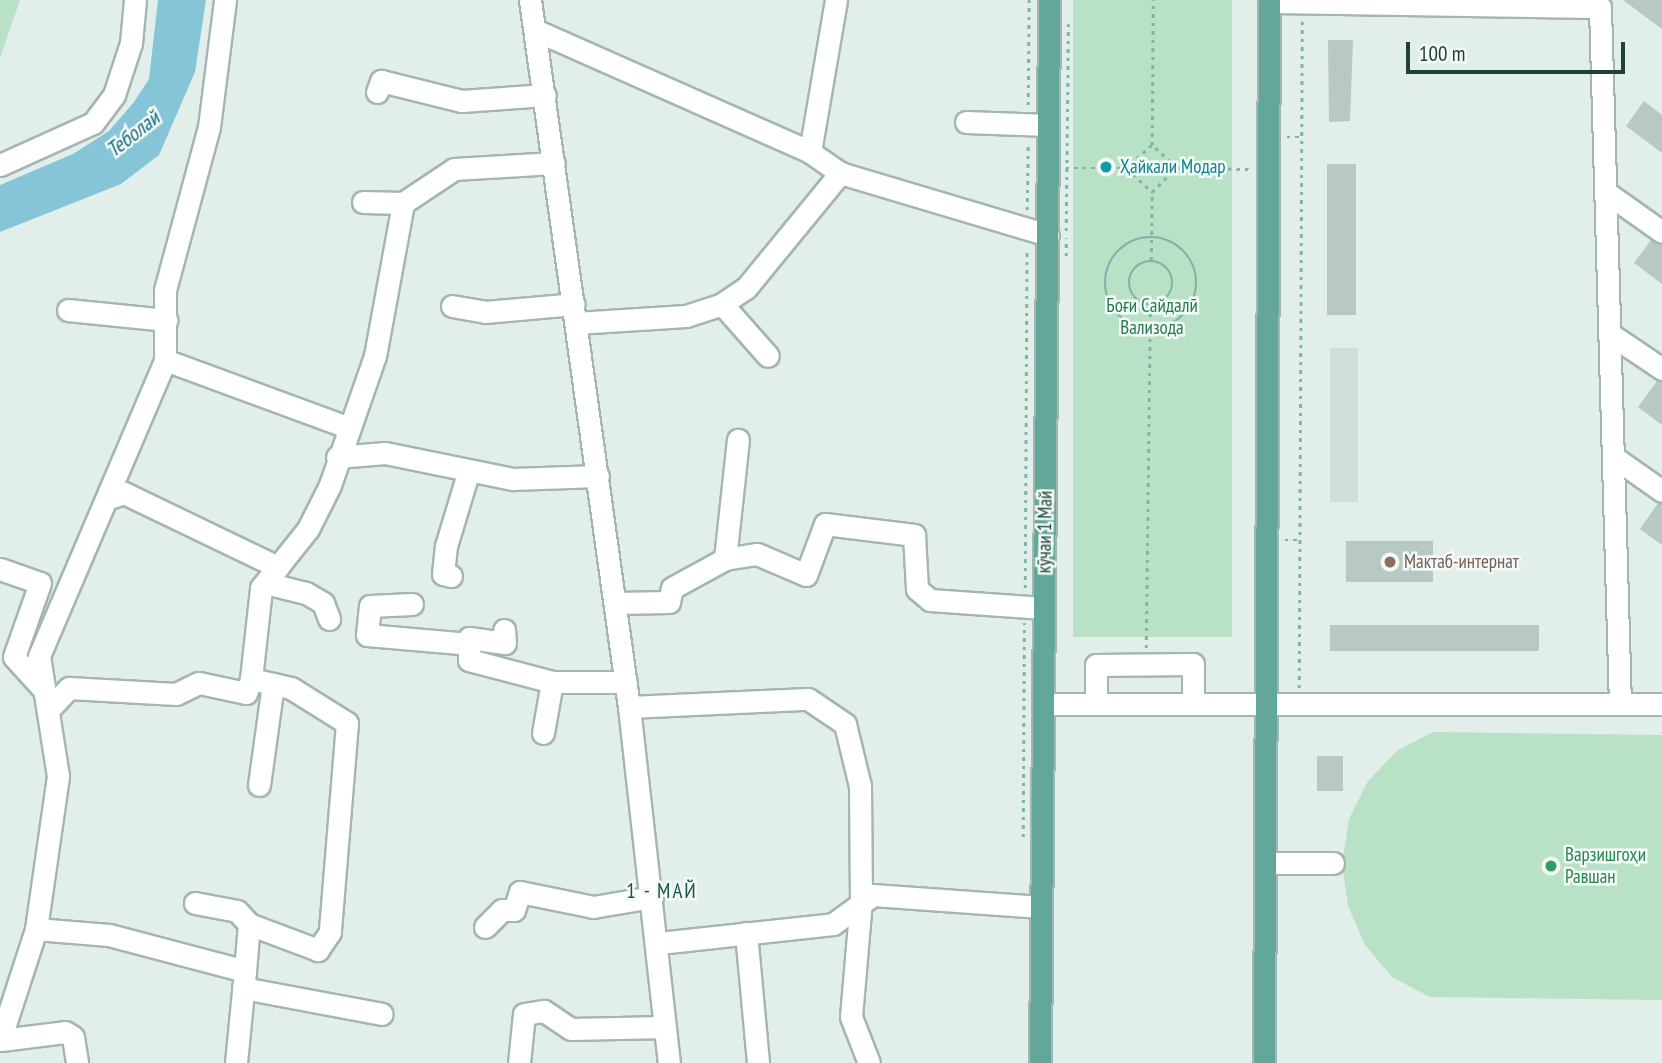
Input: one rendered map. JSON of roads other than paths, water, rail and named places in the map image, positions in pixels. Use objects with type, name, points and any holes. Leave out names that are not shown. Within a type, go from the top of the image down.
[{"type":"main road","name":"кӯчаи 1 Май","points":[[1040,1063],[1043,704],[1034,607],[1038,232],[1049,168],[1038,125],[1049,0]]},
{"type":"main road","points":[[1264,1063],[1269,1]]},
{"type":"street","points":[[0,165],[93,123],[114,95],[131,44],[135,0]]},
{"type":"street","points":[[77,1063],[73,1037],[65,1032],[1,1038],[36,929],[58,776],[49,699],[39,656],[109,498],[165,360],[165,290],[209,127],[225,0]]},
{"type":"street","points":[[530,0],[626,682],[659,943],[669,1063]]},
{"type":"street","points":[[810,152],[836,0]]},
{"type":"street","points":[[1269,1],[1600,4],[1620,704]]},
{"type":"street","points":[[535,30],[810,152],[840,173],[1038,232]]},
{"type":"street","points":[[377,92],[381,81],[462,101],[545,95]]},
{"type":"street","points":[[966,121],[1038,125]]},
{"type":"street","points":[[363,202],[403,204],[454,169],[554,163]]},
{"type":"street","points":[[452,306],[485,312],[685,316],[722,304],[746,288],[840,173]]},
{"type":"street","points":[[1607,193],[1662,233]]},
{"type":"street","points":[[49,699],[69,688],[176,694],[199,683],[246,693],[271,575],[308,529],[375,356],[403,204]]},
{"type":"street","points":[[722,304],[768,356]]},
{"type":"street","points":[[68,310],[166,320]]},
{"type":"street","points":[[1610,334],[1662,369]]},
{"type":"street","points":[[165,360],[347,428]]},
{"type":"street","points":[[725,559],[738,440]]},
{"type":"street","points":[[337,457],[385,453],[468,473],[597,476]]},
{"type":"street","points":[[1615,458],[1662,491]]},
{"type":"street","points":[[451,576],[443,573],[446,546],[468,473]]},
{"type":"street","points":[[109,498],[124,493],[306,593],[323,603],[329,619]]},
{"type":"street","points":[[615,603],[669,602],[672,589],[725,559],[757,554],[806,575],[825,524],[875,526],[914,535],[917,589],[930,600],[1034,607]]},
{"type":"street","points":[[0,569],[40,583],[14,657],[49,699]]},
{"type":"street","points":[[412,604],[370,606],[367,635],[469,644]]},
{"type":"street","points":[[504,630],[505,643],[469,638],[468,660],[552,682],[626,682]]},
{"type":"street","points":[[1096,703],[1096,665],[1193,664],[1193,702]]},
{"type":"street","points":[[195,903],[237,911],[249,924],[318,950],[330,932],[347,723],[339,713],[273,684],[251,679]]},
{"type":"street","points":[[543,733],[552,682]]},
{"type":"street","points":[[259,785],[273,684]]},
{"type":"street","points":[[629,707],[808,699],[833,710],[845,724],[860,786],[861,900],[851,1017],[869,1063]]},
{"type":"street","points":[[1043,704],[1267,701],[1662,704]]},
{"type":"street","points":[[1266,863],[1333,863]]},
{"type":"street","points":[[485,927],[502,910],[514,910],[520,892],[593,907],[652,897]]},
{"type":"street","points":[[659,943],[833,924],[861,900],[873,895],[1041,907]]},
{"type":"street","points":[[236,1063],[249,924]]},
{"type":"street","points":[[36,929],[109,935],[244,979],[382,1014]]},
{"type":"street","points":[[746,933],[758,1063]]},
{"type":"street","points":[[519,1063],[524,1014],[544,1011],[571,1029],[665,1027]]},
{"type":"water","name":"Теболай","points":[[158,0],[206,0],[195,72],[159,155],[121,184],[0,232],[0,185],[73,154],[109,131],[134,102],[149,79]]},
{"type":"place","name":"Ҳайкали Модар","points":[[1106,167]]},
{"type":"place","name":"Мактаб-интернат","points":[[1390,562]]},
{"type":"place","name":"Варзишгоҳи Равшан","points":[[1551,866]]},
{"type":"district","name":"1 - МАЙ","points":[[662,891]]},
{"type":"park label","name":"Боғи Сайдалӣ Вализода","points":[[1152,317]]}]
